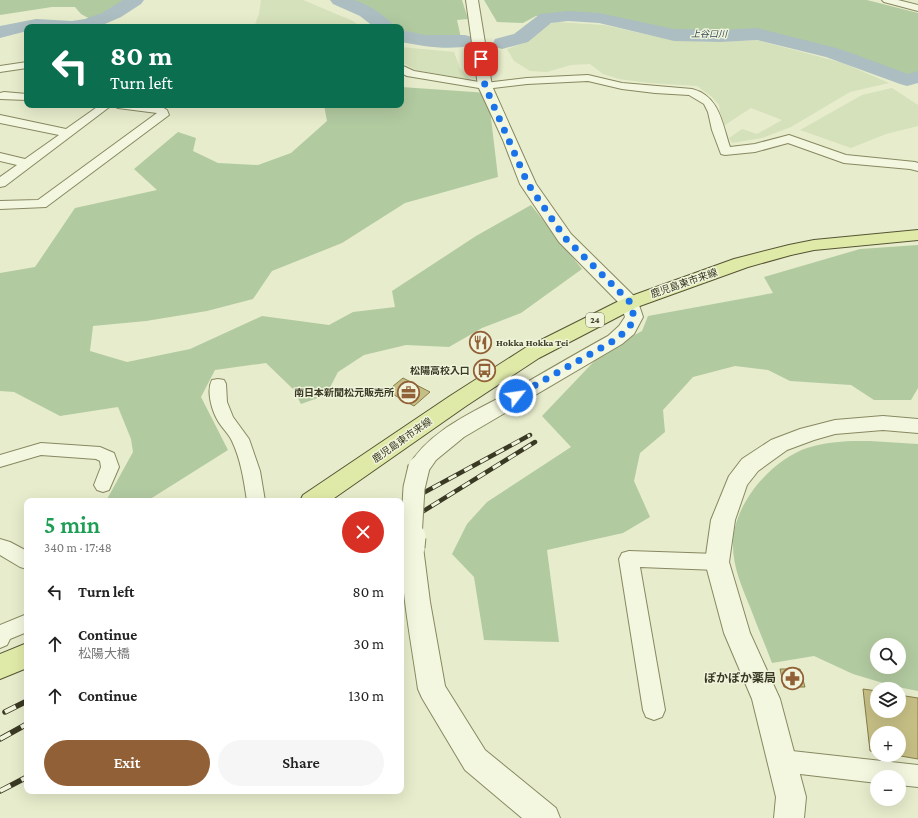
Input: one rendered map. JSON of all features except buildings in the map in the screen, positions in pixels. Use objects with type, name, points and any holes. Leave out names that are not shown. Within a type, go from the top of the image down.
[{"type":"main road","name":"鹿児島東市来線","points":[[316,498],[458,401],[532,353],[630,302],[741,263],[789,250],[814,245],[918,235]]},
{"type":"main road","points":[[0,667],[24,656]]},
{"type":"street","points":[[472,0],[485,86],[528,184],[565,238],[630,302],[634,312],[633,322],[627,330],[615,340],[456,432],[428,454],[419,467],[414,488],[411,546],[417,602],[432,689],[475,760],[545,818]]},
{"type":"street","points":[[887,0],[918,8]]},
{"type":"street","points":[[0,69],[24,65]]},
{"type":"street","points":[[404,70],[411,74],[485,86],[527,81],[588,78],[622,86],[692,92],[708,102],[714,112],[725,151],[755,148],[789,139],[844,159],[911,164],[918,167]]},
{"type":"street","points":[[0,96],[24,97]]},
{"type":"street","points":[[0,183],[103,108]]},
{"type":"street","points":[[0,205],[41,204],[162,115],[162,112],[158,110],[142,108]]},
{"type":"street","points":[[0,120],[68,133]]},
{"type":"street","points":[[0,157],[26,163]]},
{"type":"street","points":[[218,384],[219,402],[225,419],[240,439],[251,471],[256,498]]},
{"type":"street","points":[[789,818],[791,797],[766,699],[737,633],[717,562],[723,520],[737,482],[750,465],[779,445],[808,434],[835,427],[883,423],[918,426]]},
{"type":"street","points":[[0,461],[41,449],[100,453],[108,458],[110,467],[103,485]]},
{"type":"street","points":[[0,547],[24,559]]},
{"type":"street","points":[[654,710],[629,559],[717,562]]},
{"type":"street","points":[[0,639],[3,633],[24,624]]},
{"type":"street","points":[[782,761],[918,776]]},
{"type":"green space","points":[[0,0],[126,0],[105,16],[92,20],[81,14],[75,7],[52,7],[0,15]]},
{"type":"green space","points":[[261,0],[303,0],[357,24],[255,24],[259,14]]},
{"type":"green space","points":[[347,0],[462,0],[468,19],[457,20],[461,38],[413,37],[404,34],[404,24],[387,24],[370,11]]},
{"type":"green space","points":[[484,0],[867,0],[918,13],[918,74],[908,76],[837,50],[756,31],[677,32],[605,16],[572,13],[536,16],[523,23],[497,22]]},
{"type":"green space","points":[[557,22],[604,25],[671,40],[719,42],[756,40],[843,63],[889,83],[850,92],[791,127],[762,138],[732,143],[729,138],[742,129],[757,134],[782,120],[751,108],[722,127],[719,105],[712,97],[697,86],[649,83],[619,79],[603,74],[590,64],[571,65],[547,72],[530,71],[514,61],[507,49],[524,43],[537,34],[545,25]]},
{"type":"green space","points":[[404,47],[454,52],[460,68],[471,80],[416,70],[404,64]]},
{"type":"green space","points":[[404,87],[488,93],[498,177],[405,203],[342,243],[272,271],[253,299],[207,311],[146,321],[93,326],[90,351],[127,362],[190,349],[262,316],[329,325],[353,312],[395,307],[392,291],[476,236],[531,205],[582,269],[521,313],[482,328],[449,347],[406,345],[364,355],[338,372],[326,395],[301,404],[293,389],[266,363],[215,370],[201,397],[228,450],[152,498],[108,498],[133,452],[131,439],[118,407],[60,416],[14,392],[0,391],[0,273],[35,267],[75,208],[157,190],[134,169],[178,132],[196,138],[193,151],[218,163],[258,165],[291,153],[327,121],[325,108],[404,108]]},
{"type":"green space","points":[[892,88],[918,105],[918,126],[886,134],[851,148],[800,130],[862,95]]},
{"type":"green space","points":[[918,245],[918,388],[911,400],[874,400],[851,385],[790,381],[768,370],[735,366],[693,377],[663,410],[665,432],[640,453],[634,481],[650,517],[623,533],[547,550],[559,642],[484,640],[474,577],[452,554],[467,524],[487,502],[571,447],[542,416],[603,352],[642,331],[648,316],[773,293],[764,277],[860,249]]},
{"type":"green space","points":[[846,441],[918,444],[918,691],[906,689],[906,682],[880,682],[853,674],[814,656],[772,663],[736,569],[733,554],[734,531],[746,500],[756,486],[767,474],[793,454],[815,446]]},
{"type":"waterway","name":"上谷口川","points":[[89,24],[122,9],[135,0]]},
{"type":"waterway","name":"上谷口川","points":[[339,0],[366,12],[382,24]]},
{"type":"waterway","name":"上谷口川","points":[[502,43],[521,38],[546,18],[568,16],[599,18],[674,35],[721,36],[757,34],[833,53],[907,80],[918,77]]},
{"type":"waterway","name":"上谷口川","points":[[36,24],[49,24]]},
{"type":"waterway","name":"上谷口川","points":[[0,32],[24,26]]},
{"type":"waterway","name":"上谷口川","points":[[404,37],[425,41],[465,41]]},
{"type":"railway","points":[[404,503],[530,435]]},
{"type":"railway","points":[[404,523],[535,442]]},
{"type":"railway","points":[[5,712],[24,702]]},
{"type":"railway","points":[[0,739],[24,726]]},
{"type":"railway","points":[[0,791],[24,779]]},
{"type":"place","name":"Hokka Hokka Tei","points":[[480,342]]},
{"type":"place","name":"松陽高校入口","points":[[485,370]]},
{"type":"place","name":"南日本新聞松元販売所","points":[[409,392]]},
{"type":"place","name":"ぽかぽか薬局","points":[[792,678]]},
{"type":"route","points":[[481,59],[485,86],[528,184],[565,238],[630,302],[634,312],[633,322],[627,330],[615,340],[516,396]]}]
